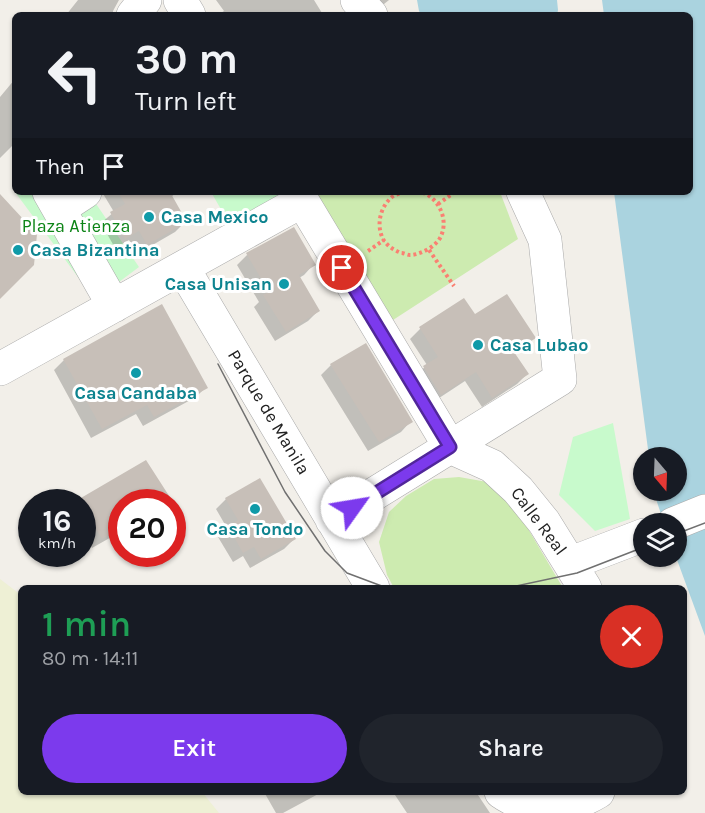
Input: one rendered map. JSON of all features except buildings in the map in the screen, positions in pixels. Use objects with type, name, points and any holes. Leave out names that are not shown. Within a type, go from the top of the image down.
[{"type":"lane","points":[[332,520],[560,379],[545,240],[524,195]]},
{"type":"lane","points":[[0,369],[183,267],[300,196],[450,447]]},
{"type":"lane","points":[[64,198],[114,306]]},
{"type":"lane","name":"Parque de Manila","points":[[183,267],[371,585]]},
{"type":"lane","name":"Calle Real","points":[[450,447],[492,466],[518,490],[544,522],[578,576]]},
{"type":"lane","points":[[687,519],[705,511]]},
{"type":"lane","points":[[578,576],[633,540]]},
{"type":"lane","points":[[504,795],[527,808],[556,809],[583,801],[593,795]]},
{"type":"path","points":[[391,195],[382,209],[379,227],[384,240],[394,250],[411,255],[429,249],[441,237],[444,220],[438,204],[427,195]]},
{"type":"path","points":[[438,204],[451,195]]},
{"type":"path","points":[[429,249],[454,285]]},
{"type":"green space","name":"Plaza Atienza","points":[[17,195],[90,195],[139,267],[95,300]]},
{"type":"green space","points":[[213,195],[280,195],[230,225]]},
{"type":"green space","points":[[313,195],[501,195],[518,239],[393,320]]},
{"type":"green space","points":[[613,423],[630,519],[595,531],[559,495],[573,437]]},
{"type":"green space","points":[[459,477],[493,483],[514,505],[561,585],[392,585],[387,575],[379,542],[389,512],[406,496],[434,479]]},
{"type":"green space","points":[[0,579],[18,593],[18,795],[204,795],[219,813],[0,813]]},
{"type":"water","points":[[417,0],[557,0],[558,10],[558,12],[419,11]]},
{"type":"water","points":[[602,0],[705,0],[705,636],[680,567],[687,567],[687,513],[661,513],[656,501],[687,501],[687,447],[648,447],[614,195],[693,195],[693,12],[604,12]]},
{"type":"tram line","points":[[218,364],[285,492],[325,551],[347,573],[379,585]]},
{"type":"tram line","points":[[687,530],[705,523]]},
{"type":"tram line","points":[[521,585],[577,573],[633,551]]},
{"type":"place","name":"Casa Mexico","points":[[149,217]]},
{"type":"place","name":"Casa Bizantina","points":[[18,250]]},
{"type":"place","name":"Casa Unisan","points":[[284,284]]},
{"type":"place","name":"Casa Lubao","points":[[478,345]]},
{"type":"place","name":"Casa Candaba","points":[[136,373]]},
{"type":"place","name":"Casa Tondo","points":[[255,509]]},
{"type":"route","points":[[342,268],[450,447],[352,508]]}]
